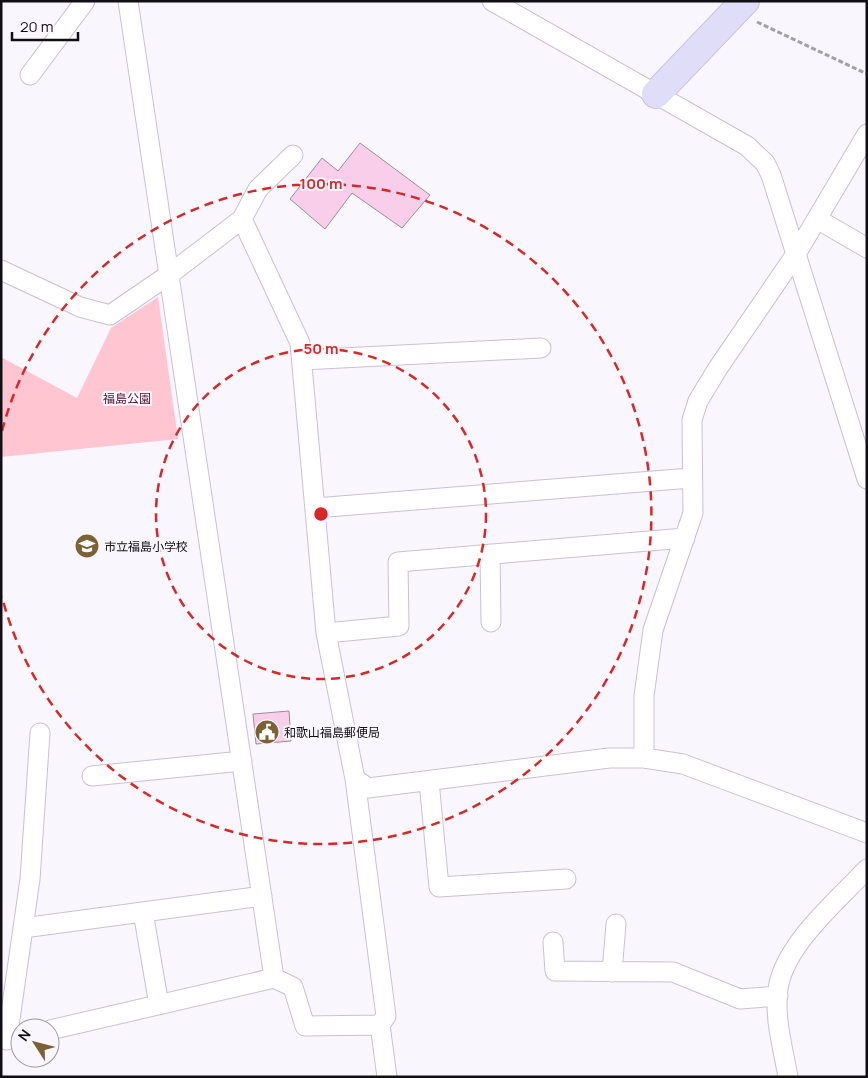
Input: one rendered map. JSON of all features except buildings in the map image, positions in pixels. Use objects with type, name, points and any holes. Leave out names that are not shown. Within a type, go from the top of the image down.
[{"type":"street","points":[[30,75],[85,1]]},
{"type":"street","points":[[128,1],[274,978]]},
{"type":"street","points":[[492,1],[747,146],[765,163],[772,175],[867,479]]},
{"type":"street","points":[[656,94],[740,6]]},
{"type":"street","points":[[644,758],[644,696],[653,630],[693,513],[691,478],[692,420],[698,401],[718,368],[796,254],[867,134]]},
{"type":"street","points":[[1,270],[80,307],[110,315],[170,274],[242,218],[258,189],[293,154]]},
{"type":"street","points":[[242,218],[292,324],[302,360],[326,633],[355,778],[386,1016],[380,1025],[388,1077]]},
{"type":"street","points":[[817,219],[867,248]]},
{"type":"street","points":[[302,360],[541,348]]},
{"type":"street","points":[[316,508],[691,478]]},
{"type":"street","points":[[326,633],[399,626],[398,562],[685,538]]},
{"type":"street","points":[[490,554],[491,622]]},
{"type":"street","points":[[12,1018],[30,879],[40,734]]},
{"type":"street","points":[[355,778],[368,788],[609,758],[644,758],[683,764],[867,833]]},
{"type":"street","points":[[92,776],[242,760]]},
{"type":"street","points":[[429,781],[439,887],[566,879]]},
{"type":"street","points":[[788,1077],[778,1010],[778,988],[786,966],[798,946],[867,869]]},
{"type":"street","points":[[23,928],[262,896]]},
{"type":"street","points":[[143,912],[159,1005]]},
{"type":"street","points":[[612,972],[616,924]]},
{"type":"street","points":[[553,942],[555,971],[673,972],[740,1000],[778,996]]},
{"type":"street","points":[[60,1028],[274,978],[293,987],[305,1026],[380,1025]]},
{"type":"path","points":[[740,6],[867,74]]},
{"type":"green space","name":"福島公園","points":[[158,297],[178,439],[1,457],[1,357],[77,398],[111,328]]},
{"type":"place","name":"市立福島小学校","points":[[87,546]]},
{"type":"place","name":"和歌山福島郵便局","points":[[267,732]]}]
